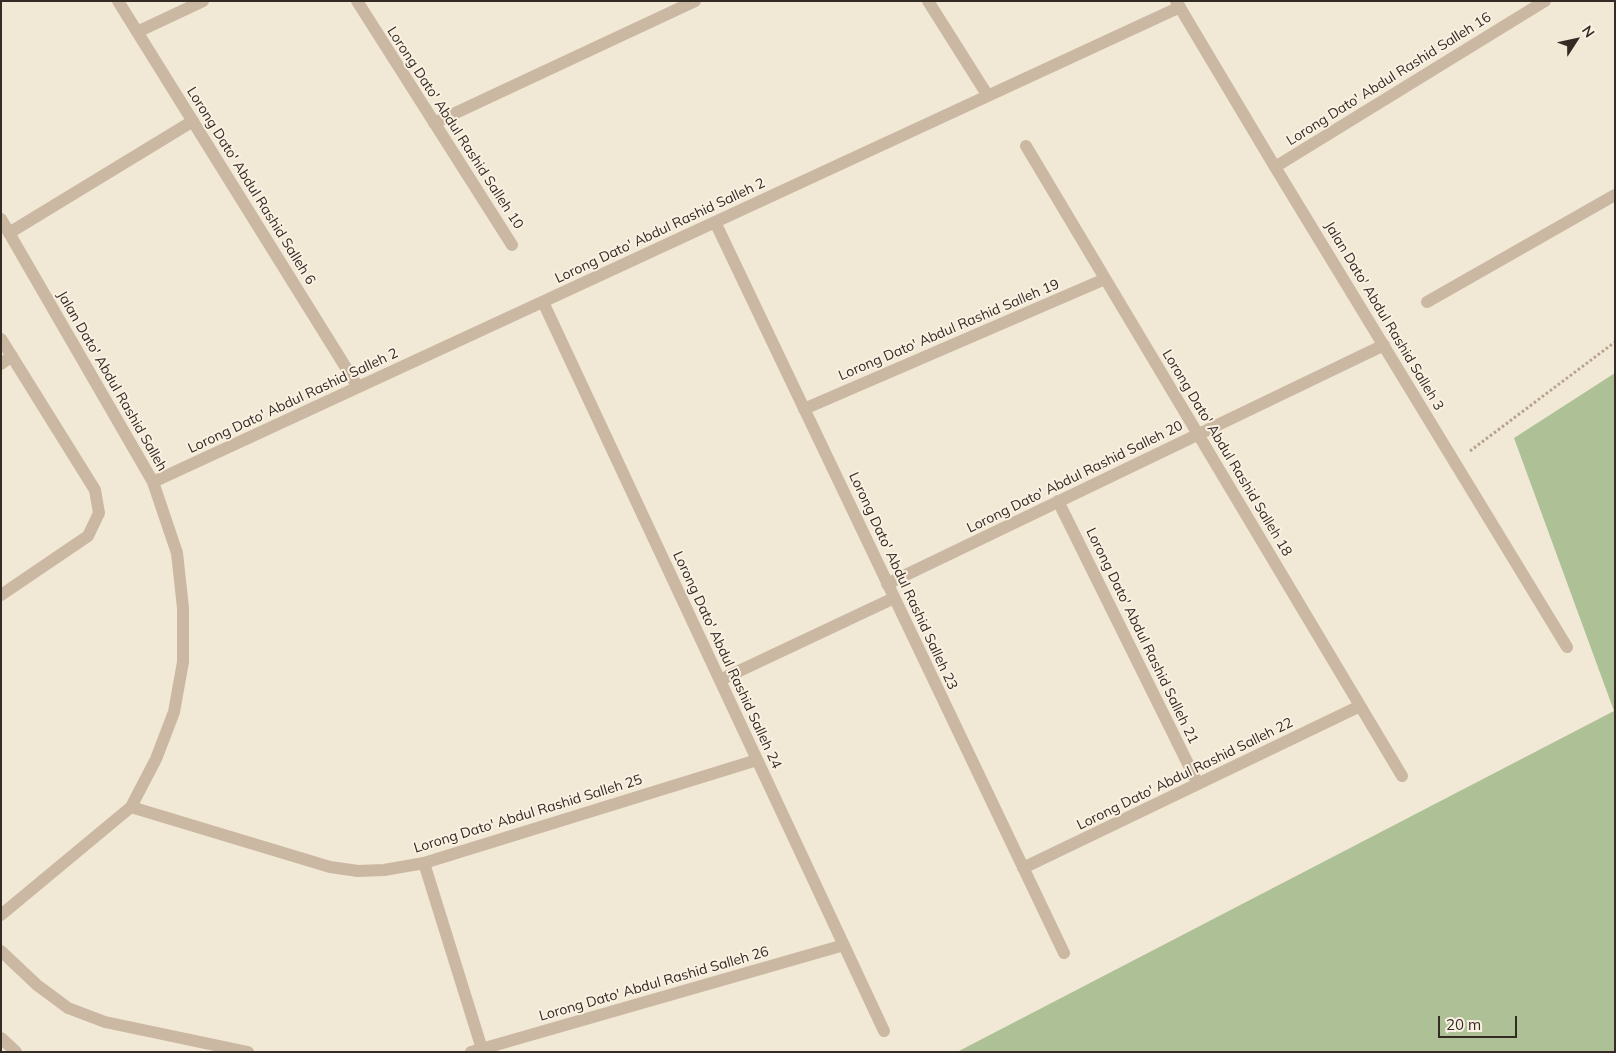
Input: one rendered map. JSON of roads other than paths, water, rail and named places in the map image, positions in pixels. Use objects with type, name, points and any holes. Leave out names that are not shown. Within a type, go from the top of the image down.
[{"type":"street","name":"Lorong Dato' Abdul Rashid Salleh 6","points":[[118,1],[358,387]]},
{"type":"street","points":[[137,32],[203,1]]},
{"type":"street","name":"Lorong Dato' Abdul Rashid Salleh 10","points":[[357,1],[512,245]]},
{"type":"street","points":[[434,123],[695,1]]},
{"type":"street","points":[[928,1],[988,96]]},
{"type":"street","name":"Lorong Dato' Abdul Rashid Salleh 16","points":[[1275,167],[1545,1]]},
{"type":"street","name":"Lorong Dato' Abdul Rashid Salleh 2","points":[[153,482],[988,96],[1178,4]]},
{"type":"street","name":"Jalan Dato' Abdul Rashid Salleh 3","points":[[1178,4],[1275,167],[1568,647]]},
{"type":"street","points":[[9,233],[193,121]]},
{"type":"street","name":"Lorong Dato' Abdul Rashid Salleh 18","points":[[1026,146],[1402,776]]},
{"type":"street","points":[[1427,302],[1615,195]]},
{"type":"street","name":"Jalan Dato' Abdul Rashid Salleh","points":[[1,219],[153,482],[177,553],[184,608],[183,662],[174,712],[156,759],[131,807],[1,915]]},
{"type":"street","name":"Lorong Dato' Abdul Rashid Salleh 23","points":[[715,222],[1064,953]]},
{"type":"street","name":"Lorong Dato' Abdul Rashid Salleh 19","points":[[804,409],[1105,279]]},
{"type":"street","name":"Lorong Dato' Abdul Rashid Salleh 24","points":[[543,302],[884,1031]]},
{"type":"street","points":[[1,339],[95,490],[98,513],[88,536],[1,595]]},
{"type":"street","name":"Lorong Dato' Abdul Rashid Salleh 20","points":[[887,584],[1384,345]]},
{"type":"street","points":[[1,364],[12,356]]},
{"type":"street","name":"Lorong Dato' Abdul Rashid Salleh 21","points":[[1058,502],[1198,784]]},
{"type":"street","points":[[720,680],[894,598]]},
{"type":"street","name":"Lorong Dato' Abdul Rashid Salleh 22","points":[[1023,868],[1360,706]]},
{"type":"street","name":"Lorong Dato' Abdul Rashid Salleh 25","points":[[131,807],[330,867],[384,870],[424,863],[757,760]]},
{"type":"street","points":[[424,863],[479,1051]]},
{"type":"street","name":"Lorong Dato' Abdul Rashid Salleh 26","points":[[479,1051],[844,945]]},
{"type":"street","points":[[1,951],[37,985],[68,1008],[105,1022],[248,1052]]},
{"type":"street","points":[[1,1038],[16,1052]]}]
